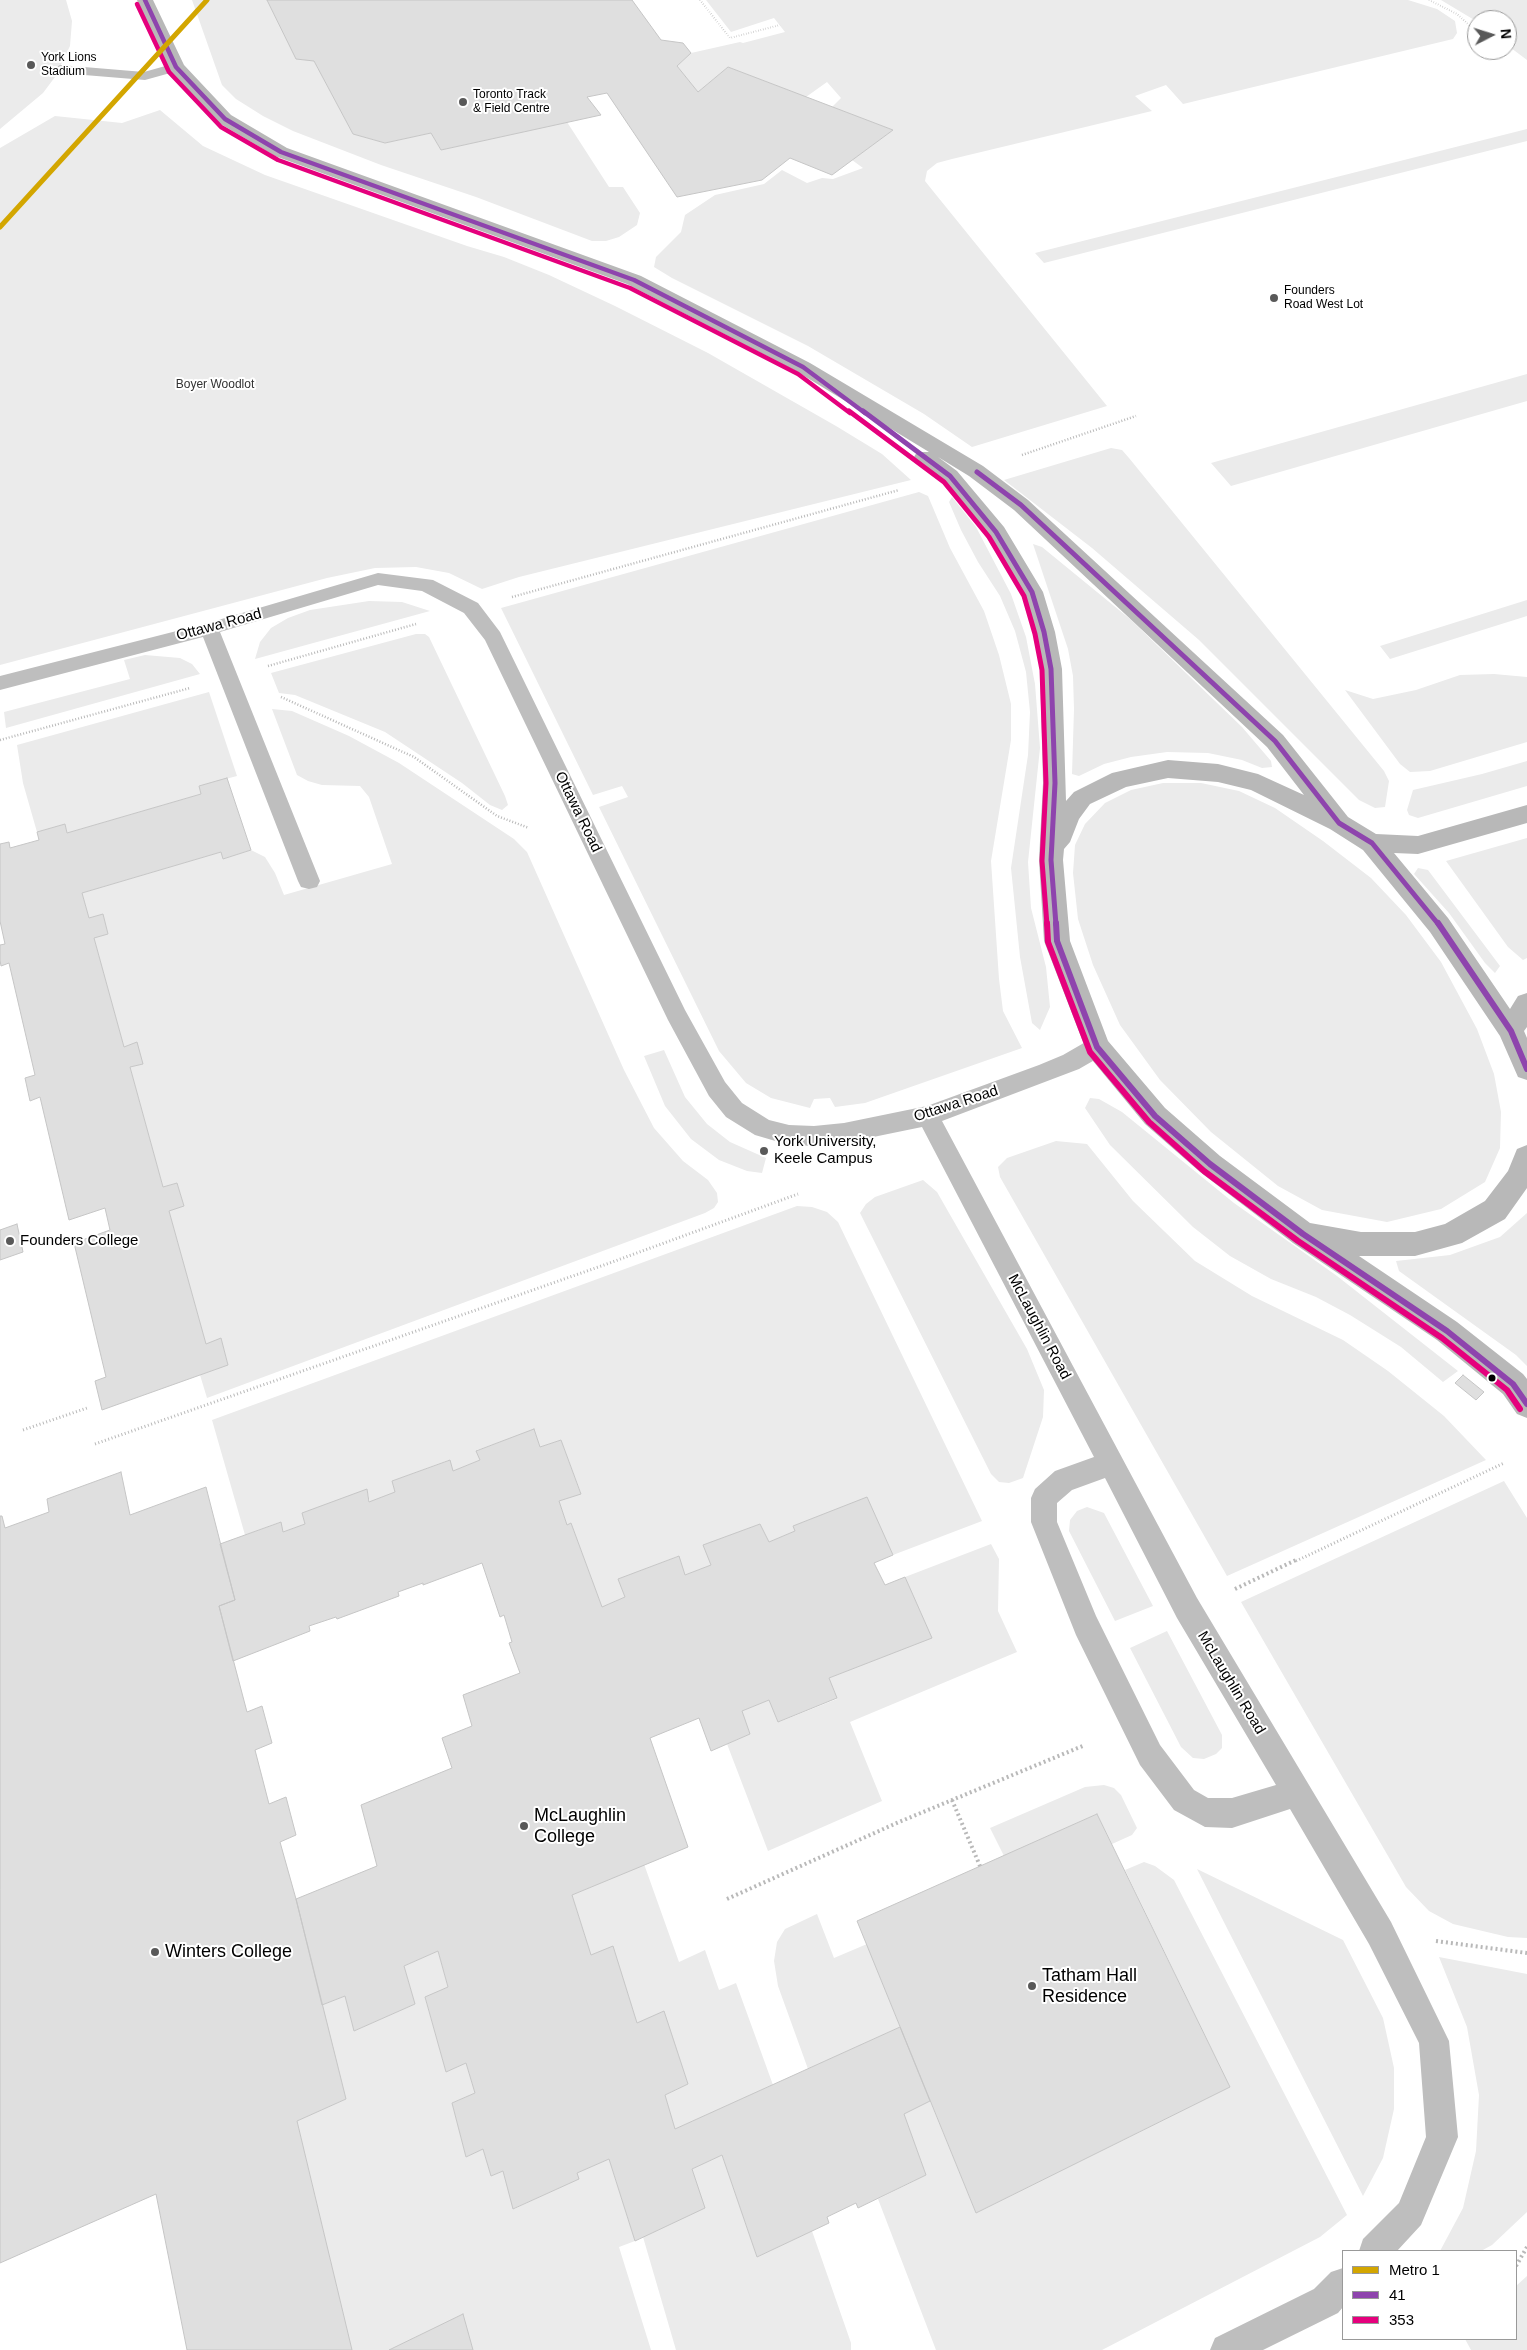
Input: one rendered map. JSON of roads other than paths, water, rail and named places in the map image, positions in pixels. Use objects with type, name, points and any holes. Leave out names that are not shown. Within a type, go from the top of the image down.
[{"type":"street","points":[[145,0],[176,67],[225,119],[281,152],[634,280],[803,367],[976,471],[1021,505],[1275,741],[1339,823]]},
{"type":"street","points":[[803,367],[950,476],[996,532],[1032,592],[1044,632],[1051,669],[1055,783],[1051,860],[1057,941],[1097,1047],[1155,1116],[1210,1164],[1303,1234],[1447,1331],[1513,1384],[1527,1404]]},
{"type":"street","points":[[1051,860],[1068,815],[1082,798],[1120,779],[1168,769],[1218,773],[1258,783],[1339,823],[1372,844],[1439,924],[1510,1031],[1527,1069]]},
{"type":"street","points":[[1372,844],[1418,845],[1527,814]]},
{"type":"street","points":[[1510,1031],[1527,1003]]},
{"type":"street","points":[[1303,1234],[1361,1244],[1415,1244],[1452,1234],[1495,1210],[1519,1177],[1527,1157]]},
{"type":"lane","points":[[60,69],[145,76],[176,67]]},
{"type":"lane","name":"Ottawa Road","points":[[0,684],[209,629],[378,579],[426,585],[471,608],[498,646],[676,1014],[716,1089],[734,1110],[763,1128],[789,1136],[844,1133],[928,1116],[1047,1072],[1097,1047]]},
{"type":"lane","points":[[209,629],[309,881]]},
{"type":"lane","name":"McLaughlin Road","points":[[928,1116],[1187,1608],[1380,1933],[1434,2041],[1442,2137],[1410,2214],[1375,2250]]},
{"type":"lane","points":[[1111,1464],[1064,1480],[1044,1498],[1044,1522],[1086,1625],[1150,1755],[1184,1800],[1205,1812],[1232,1813],[1296,1793]]},
{"type":"lane","points":[[1227,2350],[1326,2302],[1342,2285]]},
{"type":"metro line","name":"1","points":[[0,227],[207,0]]},
{"type":"place","name":"York Lions Stadium","points":[[31,65]]},
{"type":"place","name":"Toronto Track & Field Centre","points":[[463,102]]},
{"type":"place","name":"Founders Road West Lot","points":[[1274,298]]},
{"type":"place","name":"York University, Keele Campus","points":[[764,1151]]},
{"type":"place","name":"Founders College","points":[[10,1241]]},
{"type":"place","name":"McLaughlin College","points":[[524,1826]]},
{"type":"place","name":"Winters College","points":[[155,1952]]},
{"type":"place","name":"Tatham Hall Residence","points":[[1032,1986]]},
{"type":"park label","name":"Boyer Woodlot","points":[[215,385]]}]
